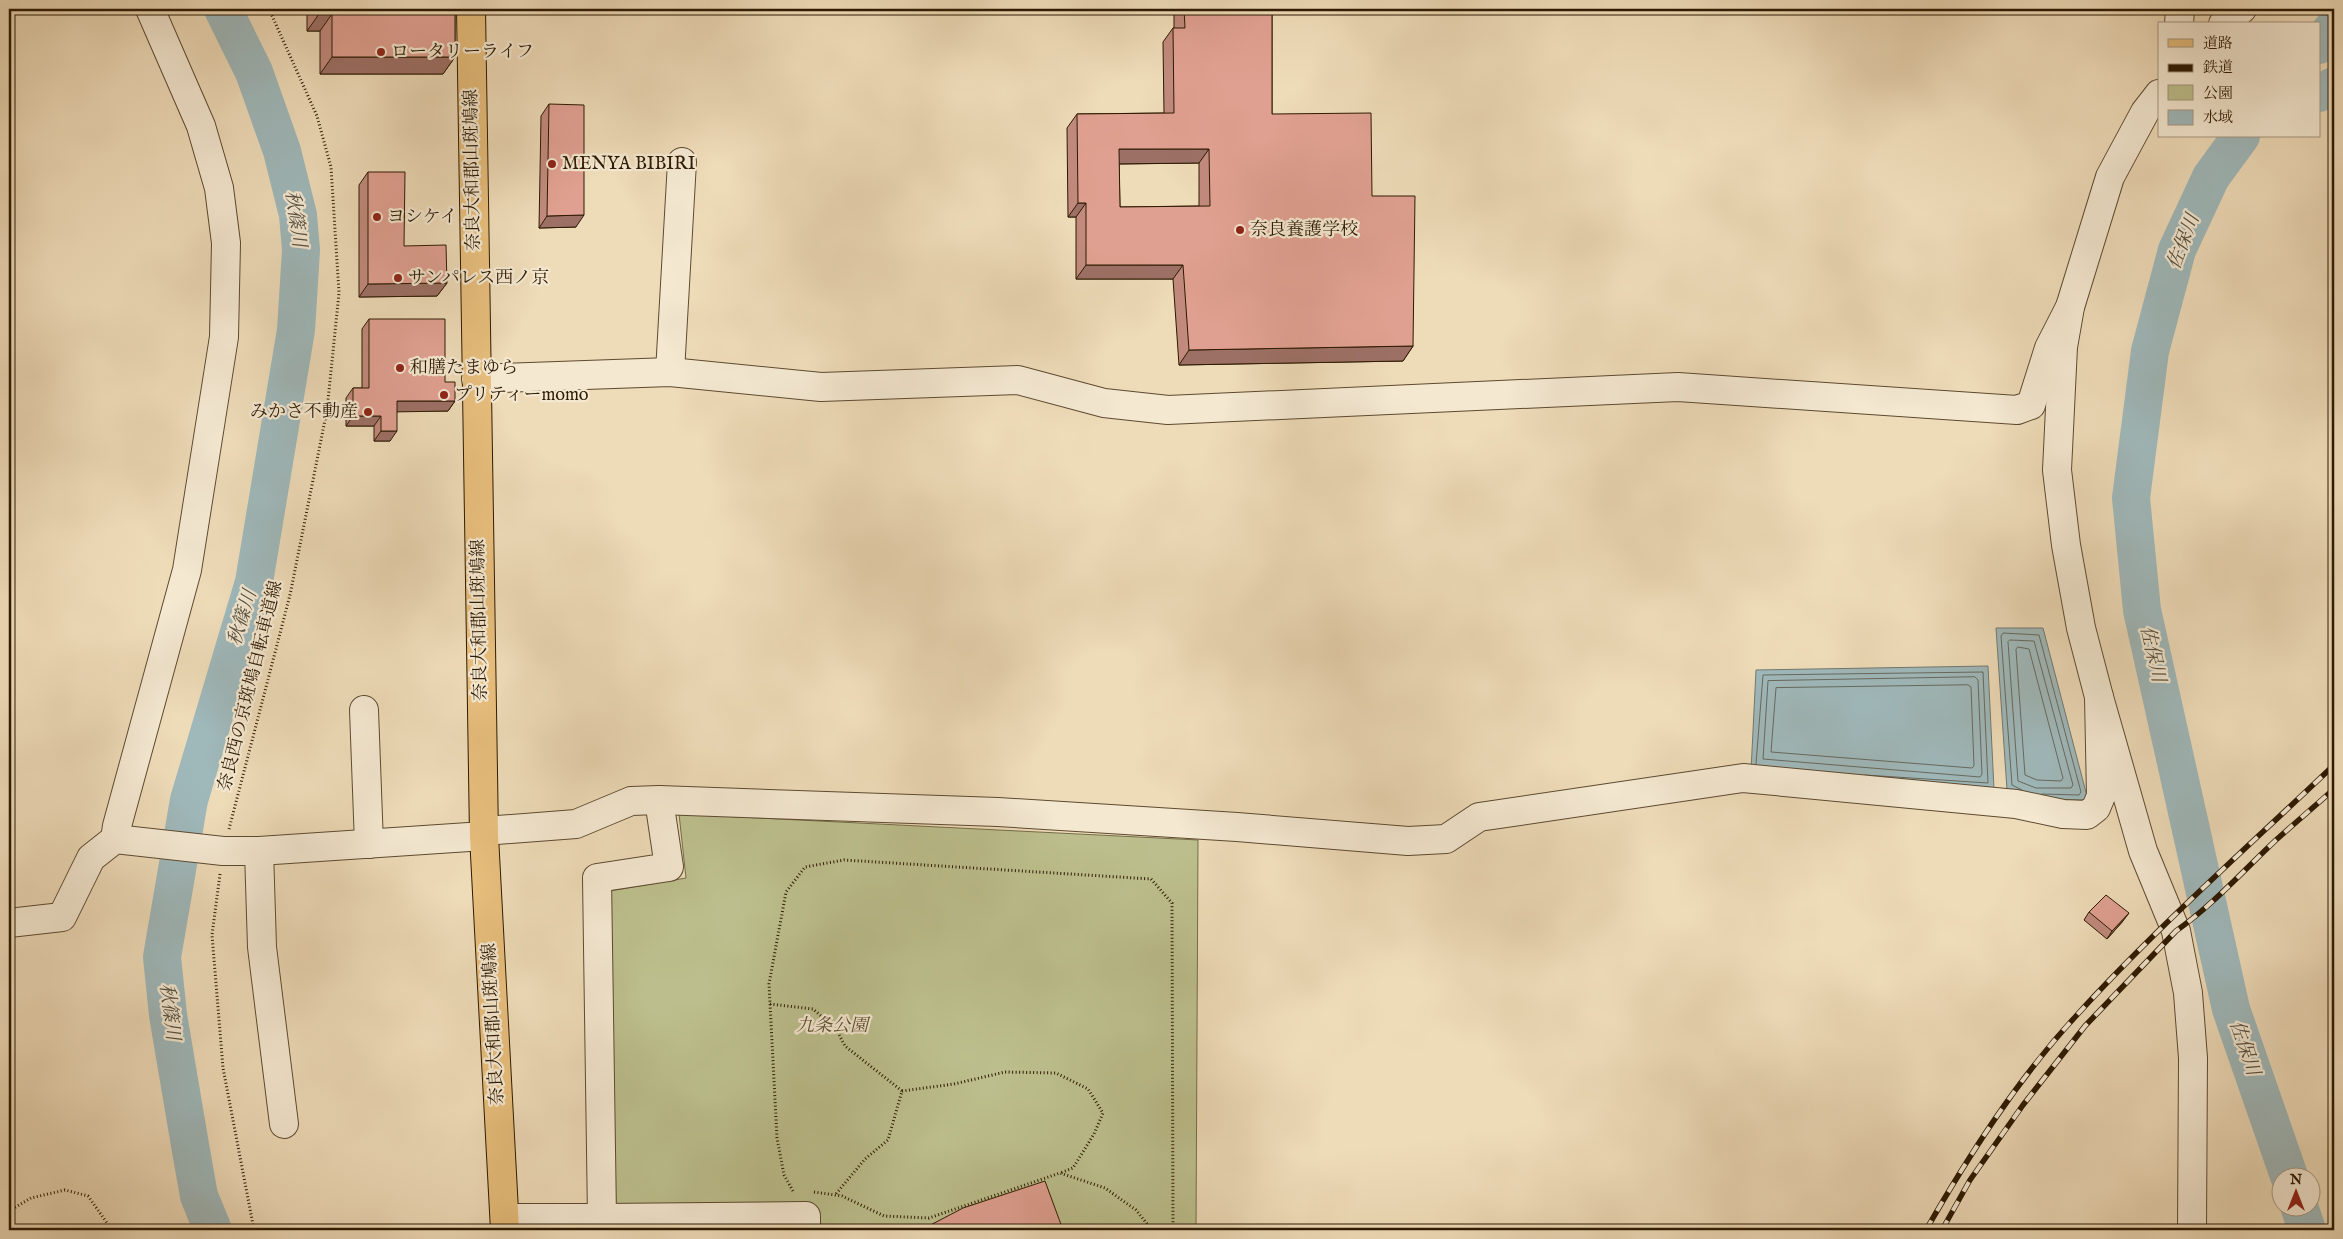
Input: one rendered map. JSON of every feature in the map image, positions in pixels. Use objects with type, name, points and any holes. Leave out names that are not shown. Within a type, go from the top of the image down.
[{"type":"main road","name":"奈良大和郡山斑鳩線","points":[[471,9],[484,833],[505,1224]]},
{"type":"street","points":[[123,840],[187,570],[224,337],[226,243],[219,188],[201,126],[150,9]]},
{"type":"street","points":[[2179,22],[2180,9]]},
{"type":"street","points":[[2158,95],[2145,112],[2110,177],[2070,307],[2063,347],[2058,470],[2066,545],[2081,628],[2098,697],[2143,851],[2176,931],[2188,993],[2192,1058],[2192,1230]]},
{"type":"street","points":[[670,372],[682,162]]},
{"type":"street","points":[[476,379],[670,372],[821,387],[1018,380],[1104,403],[1168,410],[1678,387],[2017,410],[2031,405],[2049,348],[2070,307]]},
{"type":"street","points":[[9,923],[62,917],[91,858],[123,840],[223,851],[260,851],[369,844],[576,824],[631,801],[660,800],[998,812],[1237,827],[1408,841],[1446,839],[1479,817],[1743,778],[2016,804],[2063,814],[2087,815],[2096,808],[2101,796],[2098,697]]},
{"type":"street","points":[[364,710],[369,844]]},
{"type":"street","points":[[602,1224],[597,878],[669,867],[660,800]]},
{"type":"street","points":[[260,851],[262,946],[284,1124]]},
{"type":"street","points":[[505,1224],[602,1224],[798,1207]]},
{"type":"path","name":"奈良西の京斑鳩自転車道線","points":[[254,1230],[223,1068],[212,935],[223,851],[290,596],[327,410],[339,293],[331,167],[317,116],[269,9]]},
{"type":"path","points":[[798,1207],[784,1175],[777,1138],[769,984],[786,892],[805,867],[844,860],[1151,879],[1172,903],[1173,1230]]},
{"type":"path","points":[[770,1004],[813,1009],[836,1029],[845,1046],[902,1091],[954,1084],[1005,1072],[1056,1073],[1088,1089],[1103,1113],[1094,1134],[1073,1168],[929,1218],[884,1216],[835,1195],[807,1192]]},
{"type":"path","points":[[835,1195],[865,1159],[888,1140],[902,1091]]},
{"type":"path","points":[[1060,1173],[1105,1188],[1136,1210],[1152,1230]]},
{"type":"path","points":[[9,1211],[31,1198],[65,1190],[88,1196],[112,1230]]},
{"type":"green space","name":"九条公園","points":[[679,814],[1198,840],[1196,1230],[614,1230],[610,891],[686,878]]},
{"type":"water","points":[[1996,628],[2043,628],[2088,800],[2034,799],[2007,790]]},
{"type":"water","points":[[1988,666],[1994,789],[1751,771],[1756,670]]},
{"type":"building","points":[[319,9],[408,11],[408,9],[455,9],[455,57],[332,57],[332,14],[319,14]]},
{"type":"building","points":[[1184,9],[1272,9],[1272,114],[1371,113],[1372,196],[1415,196],[1413,346],[1189,350],[1183,265],[1086,265],[1086,203],[1078,203],[1077,114],[1174,113],[1173,28],[1185,28]],"holes":[[[1119,149],[1209,149],[1210,206],[1120,207]]]},
{"type":"building","points":[[549,104],[584,105],[584,215],[547,216]]},
{"type":"building","points":[[368,172],[405,172],[404,246],[446,245],[447,283],[368,284]]},
{"type":"building","points":[[369,319],[445,319],[445,382],[455,382],[455,401],[397,401],[397,431],[381,431],[381,416],[353,416],[353,388],[369,388]]},
{"type":"building","points":[[2106,895],[2129,913],[2112,931],[2089,912]]},
{"type":"building","points":[[1045,1181],[1063,1230],[921,1230],[963,1208]]},
{"type":"waterway","name":"秋篠川","points":[[213,1230],[199,1196],[168,1015],[162,957],[189,800],[254,582],[296,330],[301,250],[298,215],[282,151],[254,72],[223,9]]},
{"type":"waterway","name":"佐保川","points":[[2320,44],[2334,27]]},
{"type":"waterway","points":[[2320,93],[2334,86]]},
{"type":"waterway","name":"佐保川","points":[[2240,138],[2211,177],[2177,250],[2150,351],[2131,498],[2142,610],[2231,1009],[2286,1166]]},
{"type":"waterway","name":"佐保川","points":[[2302,1216],[2307,1230]]},
{"type":"railway","points":[[1926,1230],[1959,1174],[1995,1119],[2054,1040],[2138,951],[2334,765]]},
{"type":"railway","points":[[1942,1230],[1970,1180],[2023,1105],[2085,1026],[2176,931],[2215,899],[2276,840],[2334,789]]},
{"type":"place","name":"ロータリーライフ","points":[[381,52]]},
{"type":"place","name":"MENYA BIBIRI","points":[[552,164]]},
{"type":"place","name":"ヨシケイ","points":[[377,217]]},
{"type":"place","name":"奈良養護学校","points":[[1240,230]]},
{"type":"place","name":"サンパレス西ノ京","points":[[398,278]]},
{"type":"place","name":"和膳たまゆら","points":[[400,368]]},
{"type":"place","name":"プリティーmomo","points":[[444,395]]},
{"type":"place","name":"みかさ不動産","points":[[368,412]]}]
